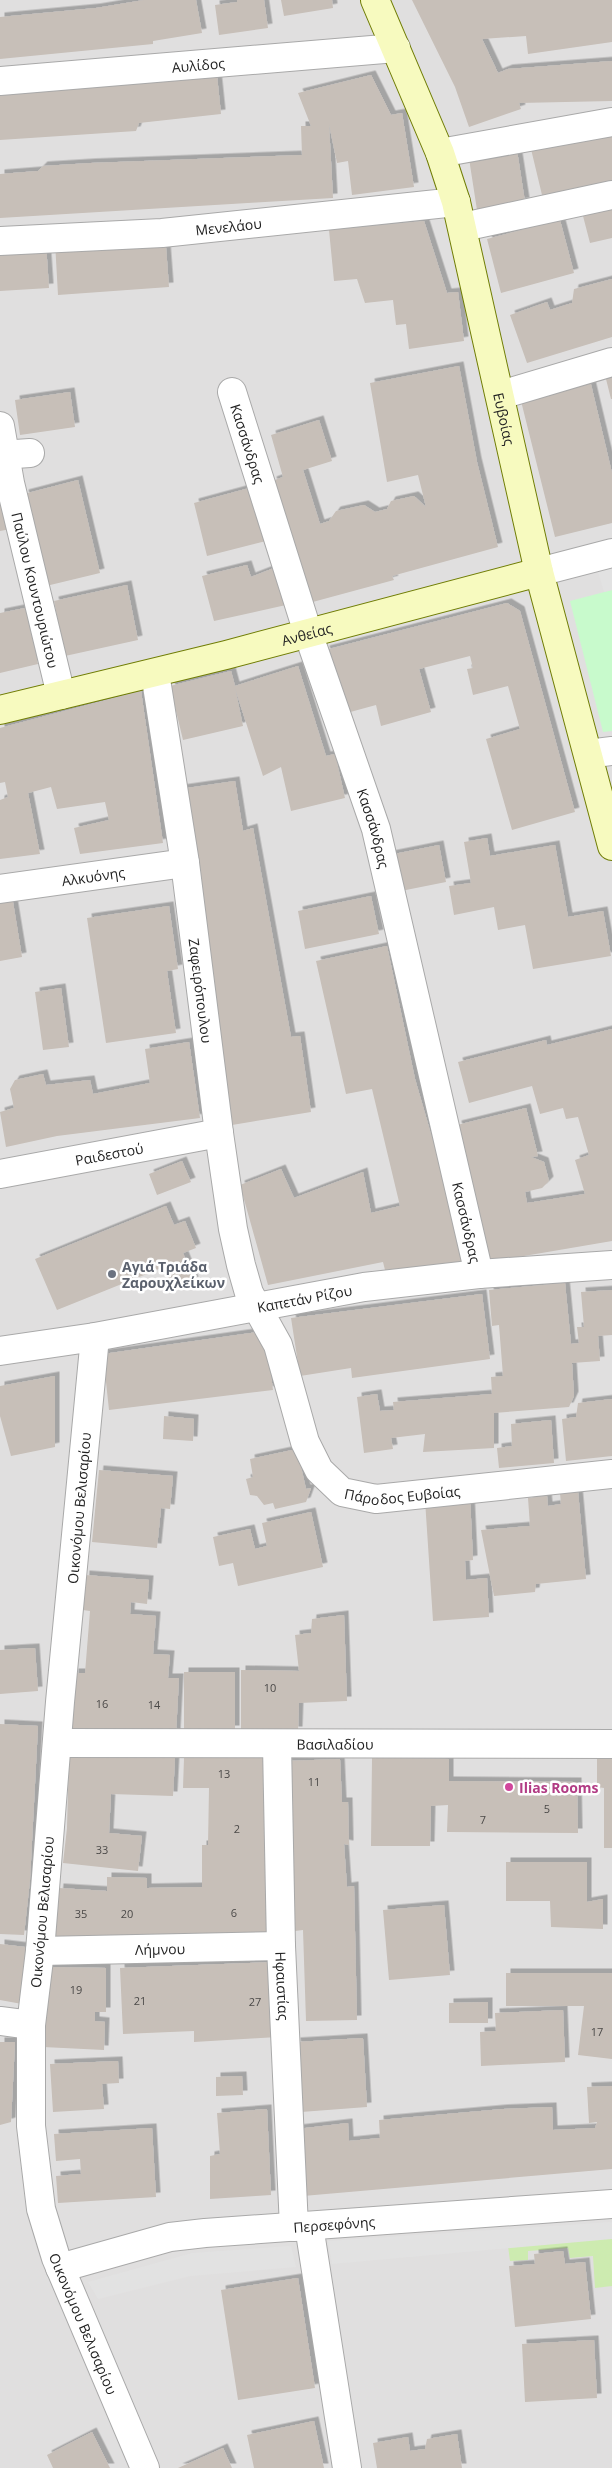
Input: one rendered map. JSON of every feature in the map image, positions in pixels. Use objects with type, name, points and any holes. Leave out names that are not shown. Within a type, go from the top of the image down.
[{"type":"main road","name":"Ευβοίας","points":[[376,0],[440,153],[460,214],[539,572],[600,753],[612,846]]},
{"type":"main road","name":"Ανθείας","points":[[0,710],[308,633],[539,572]]},
{"type":"street","name":"Αυλίδος","points":[[0,81],[396,48]]},
{"type":"street","points":[[440,153],[612,122]]},
{"type":"street","name":"Μενελάου","points":[[0,241],[162,233],[460,214],[612,195]]},
{"type":"street","points":[[501,395],[612,362]]},
{"type":"street","name":"Κασσάνδρας","points":[[232,392],[308,633],[376,829],[479,1274]]},
{"type":"street","name":"Παύλου Κουντουριώτου","points":[[0,426],[12,454],[61,696]]},
{"type":"street","name":"Ανθείας","points":[[539,572],[612,552]]},
{"type":"street","name":"Ζαφειρόπουλου","points":[[155,672],[185,863],[233,1229],[245,1281],[257,1306]]},
{"type":"street","name":"Αλκυόνης","points":[[0,889],[185,863]]},
{"type":"street","name":"Ραιδεστού","points":[[0,1174],[219,1132]]},
{"type":"street","name":"Καπετάν Ρίζου","points":[[0,1351],[95,1337],[372,1286],[479,1274],[612,1265]]},
{"type":"street","name":"Πάροδος Ευβοίας","points":[[257,1306],[278,1345],[305,1442],[319,1470],[342,1492],[376,1499],[612,1474]]},
{"type":"street","name":"Οικονόμου Βελισαρίου","points":[[95,1337],[57,1743],[40,1951],[31,2025],[31,2126],[41,2209],[60,2268],[145,2468]]},
{"type":"street","name":"Βασιλαδίου","points":[[57,1743],[277,1745],[612,1744]]},
{"type":"street","name":"Ηφαιστίας","points":[[277,1745],[281,1946],[302,2227],[347,2468]]},
{"type":"street","name":"Λήμνου","points":[[40,1951],[281,1946]]},
{"type":"street","points":[[0,2021],[31,2025]]},
{"type":"street","name":"Περσεφόνης","points":[[60,2268],[170,2237],[205,2232],[302,2227],[612,2204]]},
{"type":"shaded area","points":[[0,0],[612,0],[612,2468],[0,2468]]},
{"type":"shaded area","points":[[612,564],[612,590],[604,592],[597,568]]},
{"type":"shaded area","points":[[612,2222],[612,2239],[332,2264],[328,2241]]},
{"type":"shaded area","points":[[291,2246],[296,2267],[190,2276],[98,2299],[88,2282],[192,2253]]},
{"type":"green space","points":[[612,590],[612,731],[603,732],[570,601]]},
{"type":"green space","points":[[612,2237],[612,2286],[595,2288],[593,2256],[570,2258],[568,2248],[528,2251],[528,2260],[510,2261],[508,2246]]},
{"type":"building","points":[[144,0],[196,0],[202,33],[153,41],[153,44],[0,59],[0,17],[96,8]]},
{"type":"building","points":[[237,0],[264,0],[268,28],[219,35],[215,5],[237,2]]},
{"type":"building","points":[[281,0],[332,0],[333,8],[284,16]]},
{"type":"building","points":[[412,0],[612,0],[612,42],[528,54],[526,36],[482,39],[498,73],[508,69],[612,61],[612,101],[519,103],[521,109],[469,127],[455,87]]},
{"type":"building","points":[[216,66],[221,114],[139,123],[136,131],[0,140],[0,93]]},
{"type":"building","points":[[371,75],[391,115],[402,113],[414,187],[352,195],[348,161],[337,163],[329,124],[333,198],[0,218],[0,174],[38,171],[43,166],[302,155],[301,126],[311,126],[298,93]]},
{"type":"building","points":[[612,129],[612,182],[542,195],[531,149]]},
{"type":"building","points":[[516,144],[525,202],[477,210],[468,152]]},
{"type":"building","points":[[612,209],[612,238],[590,243],[583,216]]},
{"type":"building","points":[[560,220],[574,273],[501,293],[487,239]]},
{"type":"building","points":[[424,221],[447,293],[458,292],[464,341],[409,349],[406,324],[396,325],[393,300],[365,303],[357,279],[334,281],[329,230]]},
{"type":"building","points":[[165,234],[169,287],[58,295],[55,242]]},
{"type":"building","points":[[46,244],[49,288],[0,291],[0,250]]},
{"type":"building","points":[[612,279],[612,337],[527,363],[510,315],[547,302],[550,310],[572,303],[574,289]]},
{"type":"building","points":[[459,366],[477,462],[498,547],[392,576],[394,580],[309,603],[272,481],[283,477],[271,435],[319,420],[332,461],[303,470],[320,524],[329,521],[336,511],[364,505],[375,512],[387,509],[391,501],[414,496],[426,507],[418,475],[387,482],[370,383]]},
{"type":"building","points":[[612,369],[612,399],[611,399],[604,371]]},
{"type":"building","points":[[589,376],[612,473],[612,523],[555,537],[519,393]]},
{"type":"building","points":[[70,392],[75,427],[20,435],[15,400]]},
{"type":"building","points":[[78,480],[100,573],[46,586],[24,494]]},
{"type":"building","points":[[0,486],[11,529],[0,531]]},
{"type":"building","points":[[253,487],[266,541],[207,556],[194,503]]},
{"type":"building","points":[[247,565],[251,577],[274,568],[286,605],[214,621],[202,576]]},
{"type":"building","points":[[127,585],[138,640],[65,656],[54,601]]},
{"type":"building","points":[[507,603],[520,611],[575,812],[512,830],[486,739],[520,729],[508,686],[473,695],[467,669],[473,668],[470,656],[419,669],[431,712],[381,726],[376,705],[343,714],[325,650]]},
{"type":"building","points":[[25,608],[38,664],[0,673],[0,613]]},
{"type":"building","points":[[298,666],[326,756],[335,754],[345,798],[291,811],[281,767],[263,776],[235,688],[243,726],[183,740],[170,686],[231,671],[235,686]]},
{"type":"building","points":[[141,691],[163,843],[80,854],[74,828],[109,820],[105,802],[57,809],[51,787],[28,793],[40,854],[0,859],[0,800],[8,797],[5,782],[0,783],[0,728]]},
{"type":"building","points":[[235,781],[243,831],[253,828],[291,1037],[300,1036],[311,1112],[232,1125],[180,789]]},
{"type":"building","points":[[487,838],[490,856],[555,845],[568,917],[603,911],[611,956],[533,969],[525,925],[498,930],[494,907],[454,915],[449,886],[471,883],[464,842]]},
{"type":"building","points":[[439,845],[446,882],[396,892],[389,855]]},
{"type":"building","points":[[11,890],[22,957],[0,961],[0,892]]},
{"type":"building","points":[[371,896],[379,934],[305,949],[298,911]]},
{"type":"building","points":[[169,906],[178,969],[167,971],[176,1033],[106,1043],[87,918]]},
{"type":"building","points":[[387,946],[415,1079],[468,1262],[385,1270],[383,1262],[268,1285],[240,1185],[281,1169],[294,1198],[363,1172],[371,1213],[400,1206],[372,1089],[346,1094],[316,961]]},
{"type":"building","points":[[61,988],[69,1047],[43,1050],[35,992]]},
{"type":"building","points":[[612,1029],[612,1241],[488,1262],[457,1125],[526,1108],[538,1156],[531,1157],[544,1162],[549,1181],[542,1188],[525,1192],[527,1203],[585,1194],[575,1160],[589,1155],[578,1117],[566,1119],[563,1108],[540,1114],[532,1086],[469,1103],[458,1062],[546,1040],[547,1045]]},
{"type":"building","points":[[189,1042],[200,1118],[57,1136],[6,1147],[0,1112],[14,1108],[10,1089],[15,1080],[43,1074],[46,1085],[90,1080],[93,1094],[150,1083],[145,1049]]},
{"type":"building","points":[[182,1161],[191,1182],[157,1195],[149,1174]]},
{"type":"building","points":[[166,1206],[174,1225],[185,1221],[196,1248],[183,1253],[194,1281],[173,1289],[164,1267],[57,1310],[35,1259]]},
{"type":"building","points":[[565,1283],[571,1344],[579,1343],[577,1327],[584,1327],[581,1292],[612,1290],[612,1335],[598,1336],[600,1361],[572,1363],[574,1396],[569,1407],[494,1413],[494,1448],[423,1452],[425,1434],[391,1438],[393,1449],[364,1453],[357,1397],[377,1394],[380,1411],[394,1410],[393,1402],[492,1394],[491,1377],[503,1376],[499,1325],[492,1326],[489,1290]]},
{"type":"building","points":[[482,1294],[490,1359],[352,1378],[351,1368],[300,1376],[291,1318]]},
{"type":"building","points":[[265,1331],[273,1390],[109,1410],[103,1354]]},
{"type":"building","points":[[55,1376],[55,1447],[11,1456],[0,1416],[0,1386]]},
{"type":"building","points":[[612,1399],[612,1456],[566,1461],[562,1419],[576,1417],[578,1403]]},
{"type":"building","points":[[164,1416],[194,1419],[193,1441],[163,1439]]},
{"type":"building","points":[[551,1420],[554,1463],[499,1468],[497,1448],[512,1446],[511,1424]]},
{"type":"building","points":[[297,1449],[306,1489],[311,1488],[306,1502],[275,1509],[273,1503],[264,1505],[257,1496],[250,1495],[246,1479],[253,1477],[250,1459]]},
{"type":"building","points":[[99,1470],[173,1476],[170,1509],[161,1508],[157,1548],[92,1542]]},
{"type":"building","points":[[578,1491],[586,1579],[536,1584],[535,1592],[494,1596],[481,1530],[530,1526],[528,1498],[547,1496],[548,1506],[561,1504],[560,1493]]},
{"type":"building","points":[[470,1497],[473,1560],[465,1561],[466,1580],[487,1578],[489,1617],[433,1621],[425,1500]]},
{"type":"building","points":[[311,1512],[323,1567],[238,1586],[233,1563],[219,1566],[213,1537],[250,1529],[255,1549],[267,1546],[262,1523]]},
{"type":"building","points":[[85,1575],[149,1580],[147,1604],[131,1602],[130,1614],[156,1616],[153,1654],[170,1655],[168,1678],[179,1678],[176,1733],[72,1730],[74,1673],[85,1673],[90,1611],[83,1610]]},
{"type":"building","points":[[344,1615],[347,1701],[299,1703],[298,1731],[241,1731],[241,1670],[299,1671],[295,1635],[311,1633],[312,1619]]},
{"type":"building","points":[[35,1648],[38,1691],[0,1694],[0,1650]]},
{"type":"building","points":[[184,1672],[235,1672],[235,1730],[184,1730]]},
{"type":"building","points":[[0,1724],[38,1726],[30,1880],[24,1935],[0,1934]]},
{"type":"building","points":[[69,1754],[175,1758],[173,1796],[111,1794],[109,1833],[142,1836],[138,1871],[63,1863],[67,1828]]},
{"type":"building","points":[[184,1758],[265,1758],[266,1937],[104,1936],[104,1941],[55,1938],[59,1888],[107,1891],[107,1877],[147,1878],[147,1888],[202,1887],[202,1845],[208,1845],[209,1788],[183,1788]]},
{"type":"building","points":[[372,1758],[449,1759],[449,1781],[577,1782],[578,1833],[447,1832],[448,1805],[431,1806],[430,1846],[371,1846]]},
{"type":"building","points":[[597,1758],[612,1758],[612,1848],[604,1848],[604,1788],[597,1787]]},
{"type":"building","points":[[340,1759],[342,1802],[348,1802],[349,1845],[344,1844],[347,1887],[354,1886],[357,2020],[306,2021],[303,1930],[295,1931],[287,1761]]},
{"type":"building","points":[[506,1862],[587,1862],[587,1902],[603,1899],[603,1929],[551,1927],[550,1901],[506,1901]]},
{"type":"building","points":[[444,1905],[450,1975],[389,1980],[383,1910]]},
{"type":"building","points":[[0,1944],[25,1947],[22,2004],[0,2000]]},
{"type":"building","points":[[275,1962],[278,2037],[194,2042],[194,2031],[123,2034],[120,1968]]},
{"type":"building","points":[[48,1967],[106,1968],[106,2012],[95,2012],[95,2021],[105,2022],[104,2050],[43,2047]]},
{"type":"building","points":[[506,1973],[612,1973],[612,2059],[578,2055],[584,2006],[506,2006]]},
{"type":"building","points":[[488,2002],[488,2023],[449,2023],[449,2003]]},
{"type":"building","points":[[563,2010],[565,2062],[481,2066],[480,2032],[496,2031],[495,2013]]},
{"type":"building","points":[[363,2038],[367,2107],[301,2112],[296,2042]]},
{"type":"building","points":[[0,2042],[15,2042],[11,2122],[0,2125]]},
{"type":"building","points":[[118,2061],[119,2083],[102,2084],[104,2109],[53,2112],[50,2064]]},
{"type":"building","points":[[242,2076],[243,2095],[216,2096],[216,2077]]},
{"type":"building","points":[[612,2086],[612,2169],[303,2196],[297,2129],[348,2123],[349,2141],[380,2138],[379,2120],[503,2109],[552,2107],[553,2130],[595,2128],[597,2122],[589,2123],[587,2087]]},
{"type":"building","points":[[267,2109],[271,2195],[210,2199],[210,2156],[220,2154],[217,2113]]},
{"type":"building","points":[[152,2128],[156,2197],[58,2203],[56,2176],[81,2174],[80,2159],[56,2161],[54,2134]]},
{"type":"building","points":[[563,2251],[565,2264],[585,2262],[591,2319],[515,2327],[509,2266],[535,2264],[534,2254]]},
{"type":"building","points":[[298,2278],[315,2388],[238,2400],[221,2290]]},
{"type":"building","points":[[594,2340],[597,2398],[525,2402],[522,2344]]},
{"type":"building","points":[[314,2421],[324,2468],[254,2468],[247,2435]]},
{"type":"building","points":[[92,2432],[110,2468],[53,2468],[47,2455]]},
{"type":"building","points":[[457,2434],[462,2468],[377,2468],[373,2443],[408,2437],[410,2451],[425,2449],[427,2439]]},
{"type":"building","points":[[223,2448],[232,2468],[178,2468]]},
{"type":"place","name":"Αγιά Τριάδα Ζαρουχλείκων","points":[[112,1274]]},
{"type":"place","name":"Ilias Rooms","points":[[509,1787]]}]
